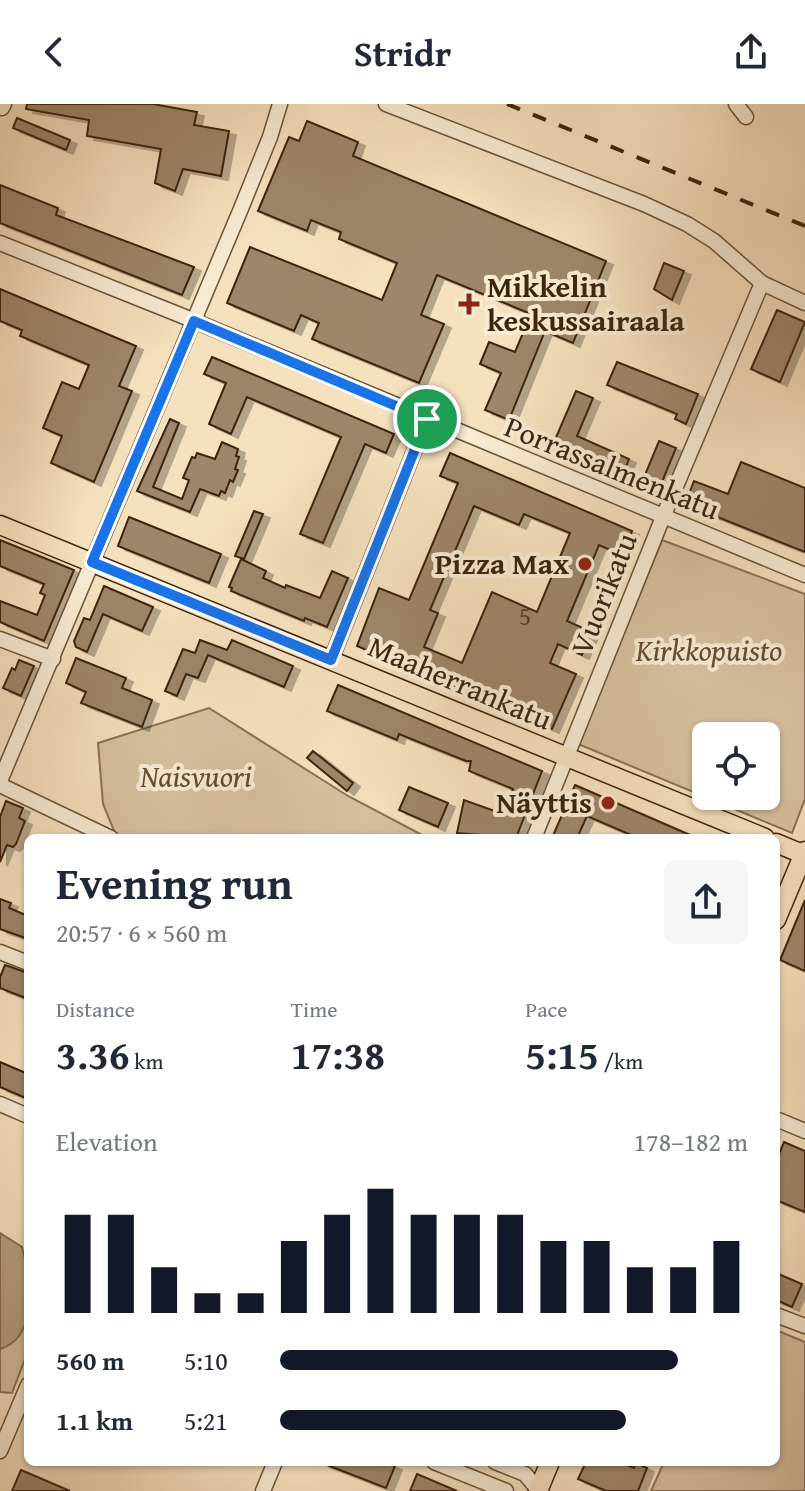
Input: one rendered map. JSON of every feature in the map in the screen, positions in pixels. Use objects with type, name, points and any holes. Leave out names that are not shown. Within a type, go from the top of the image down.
[{"type":"main road","name":"Maaherrankatu","points":[[0,525],[755,834]]},
{"type":"main road","points":[[780,844],[805,853],[780,911]]},
{"type":"main road","points":[[538,1491],[548,1466]]},
{"type":"street","points":[[103,834],[0,783],[270,137],[280,104]]},
{"type":"street","points":[[386,104],[644,204],[687,224],[714,241],[762,283],[805,303]]},
{"type":"street","points":[[736,104],[746,117]]},
{"type":"street","name":"Porrassalmenkatu","points":[[0,243],[805,575]]},
{"type":"street","name":"Vuorikatu","points":[[536,834],[663,517],[762,283]]},
{"type":"street","points":[[331,660],[427,419]]},
{"type":"street","points":[[0,639],[53,659]]},
{"type":"street","points":[[0,952],[24,961]]},
{"type":"street","points":[[0,1104],[24,1114]]},
{"type":"street","points":[[780,1121],[805,1131]]},
{"type":"street","points":[[780,1317],[805,1326]]},
{"type":"street","points":[[0,1451],[24,1394]]},
{"type":"street","points":[[263,1491],[273,1466]]},
{"type":"street","points":[[444,1466],[506,1491]]},
{"type":"street","points":[[505,1466],[525,1474],[538,1491]]},
{"type":"green space","name":"Kirkkopuisto","points":[[662,540],[805,594],[805,799],[792,833],[737,810],[780,810],[780,722],[692,722],[692,791],[578,744]]},
{"type":"green space","name":"Naisvuori","points":[[209,708],[348,796],[420,834],[115,834],[103,804],[98,743]]},
{"type":"green space","points":[[24,1325],[24,1362],[12,1393],[0,1392],[0,1349],[18,1335]]},
{"type":"green space","points":[[780,1332],[805,1342],[805,1491],[651,1491],[662,1466],[780,1466]]},
{"type":"shaded area","points":[[0,1233],[22,1247],[24,1326],[13,1342],[0,1349]]},
{"type":"building","points":[[27,104],[153,104],[197,112],[194,125],[229,131],[221,176],[183,169],[175,191],[155,183],[161,149],[87,136],[89,120],[26,109]]},
{"type":"building","points":[[17,118],[70,140],[66,150],[13,128]]},
{"type":"building","points":[[307,121],[358,142],[353,156],[606,261],[573,343],[545,331],[509,420],[485,410],[501,373],[480,364],[489,342],[515,352],[531,314],[437,275],[421,315],[444,324],[419,383],[312,339],[319,323],[301,315],[294,331],[227,303],[250,247],[382,300],[397,263],[339,239],[341,232],[311,220],[307,231],[258,211],[289,137],[299,141]]},
{"type":"building","points":[[0,185],[58,208],[56,215],[194,267],[182,295],[0,223]]},
{"type":"building","points":[[664,263],[684,271],[672,300],[654,289]]},
{"type":"building","points":[[0,289],[136,346],[119,386],[132,391],[94,482],[51,463],[62,436],[43,428],[62,382],[79,389],[89,365],[20,336],[22,330],[0,321]]},
{"type":"building","points":[[777,310],[805,322],[780,382],[751,369]]},
{"type":"building","points":[[212,357],[394,434],[386,453],[365,444],[323,543],[300,534],[341,437],[247,397],[231,434],[209,424],[226,383],[204,374]]},
{"type":"building","points":[[617,362],[698,394],[686,424],[675,419],[677,414],[607,385]]},
{"type":"building","points":[[576,391],[593,398],[577,436],[629,459],[621,479],[551,449]]},
{"type":"building","points":[[170,419],[179,423],[153,487],[182,499],[189,480],[183,478],[192,457],[195,458],[197,453],[215,459],[222,442],[238,449],[235,469],[238,470],[225,493],[221,491],[219,496],[200,489],[190,512],[137,491]]},
{"type":"building","points":[[659,441],[676,448],[657,494],[640,487]]},
{"type":"building","points":[[450,453],[632,531],[622,555],[599,545],[567,621],[592,632],[582,655],[558,644],[550,663],[576,674],[552,729],[357,646],[379,588],[409,600],[458,483],[440,476]],"holes":[[[474,506],[519,525],[524,514],[570,533],[537,612],[492,592],[462,663],[424,647],[438,613],[430,610]]]},
{"type":"building","points":[[741,462],[805,488],[805,552],[685,504],[694,481],[728,494]]},
{"type":"building","points":[[254,511],[263,514],[244,559],[235,556]]},
{"type":"building","points":[[129,517],[221,554],[209,583],[118,546]]},
{"type":"building","points":[[0,540],[74,570],[44,641],[0,622],[0,601],[37,615],[45,595],[40,593],[44,584],[0,566]]},
{"type":"building","points":[[241,559],[266,571],[263,578],[320,598],[332,571],[348,578],[327,627],[305,618],[304,621],[231,591],[229,587]]},
{"type":"building","points":[[104,586],[153,607],[142,631],[103,614],[87,652],[76,647],[74,641],[84,618],[90,620]]},
{"type":"building","points":[[200,640],[227,650],[232,640],[293,666],[284,687],[208,655],[198,678],[186,674],[177,696],[165,691],[183,649],[195,653]]},
{"type":"building","points":[[76,658],[126,678],[122,688],[152,700],[142,727],[81,703],[86,692],[66,683]]},
{"type":"building","points":[[19,660],[34,666],[21,696],[3,688]]},
{"type":"building","points":[[338,685],[542,771],[518,834],[457,833],[464,800],[503,814],[513,789],[469,771],[471,761],[399,734],[397,740],[327,711]]},
{"type":"building","points":[[313,751],[353,783],[347,791],[307,758]]},
{"type":"building","points":[[575,785],[688,834],[629,834],[587,816],[579,834],[554,834]]},
{"type":"building","points":[[409,787],[448,803],[438,827],[399,810]]},
{"type":"building","points":[[6,801],[23,808],[19,818],[25,821],[16,844],[13,847],[7,845],[0,862],[0,817]]},
{"type":"building","points":[[0,899],[11,903],[9,908],[24,914],[24,938],[0,929]]},
{"type":"building","points":[[805,900],[805,971],[780,960]]},
{"type":"building","points":[[5,965],[24,972],[24,997],[0,988]]},
{"type":"building","points":[[0,1062],[24,1072],[24,1097],[0,1087]]},
{"type":"building","points":[[784,1142],[805,1151],[805,1212],[780,1202],[780,1152]]},
{"type":"building","points":[[780,1275],[802,1284],[792,1307],[780,1302]]},
{"type":"building","points":[[330,1466],[395,1466],[386,1488]]},
{"type":"building","points":[[584,1466],[647,1468],[638,1491],[606,1491],[578,1479]]},
{"type":"building","points":[[21,1470],[70,1491],[12,1491]]},
{"type":"building","points":[[417,1474],[457,1491],[410,1491]]},
{"type":"railway","points":[[507,104],[805,226]]},
{"type":"place","name":"Mikkelin keskussairaala","points":[[469,304]]},
{"type":"place","name":"Pizza Max","points":[[585,564]]},
{"type":"place","name":"Näyttis","points":[[608,803]]},
{"type":"route","points":[[194,321],[427,419],[331,660],[92,562],[194,321]]}]
